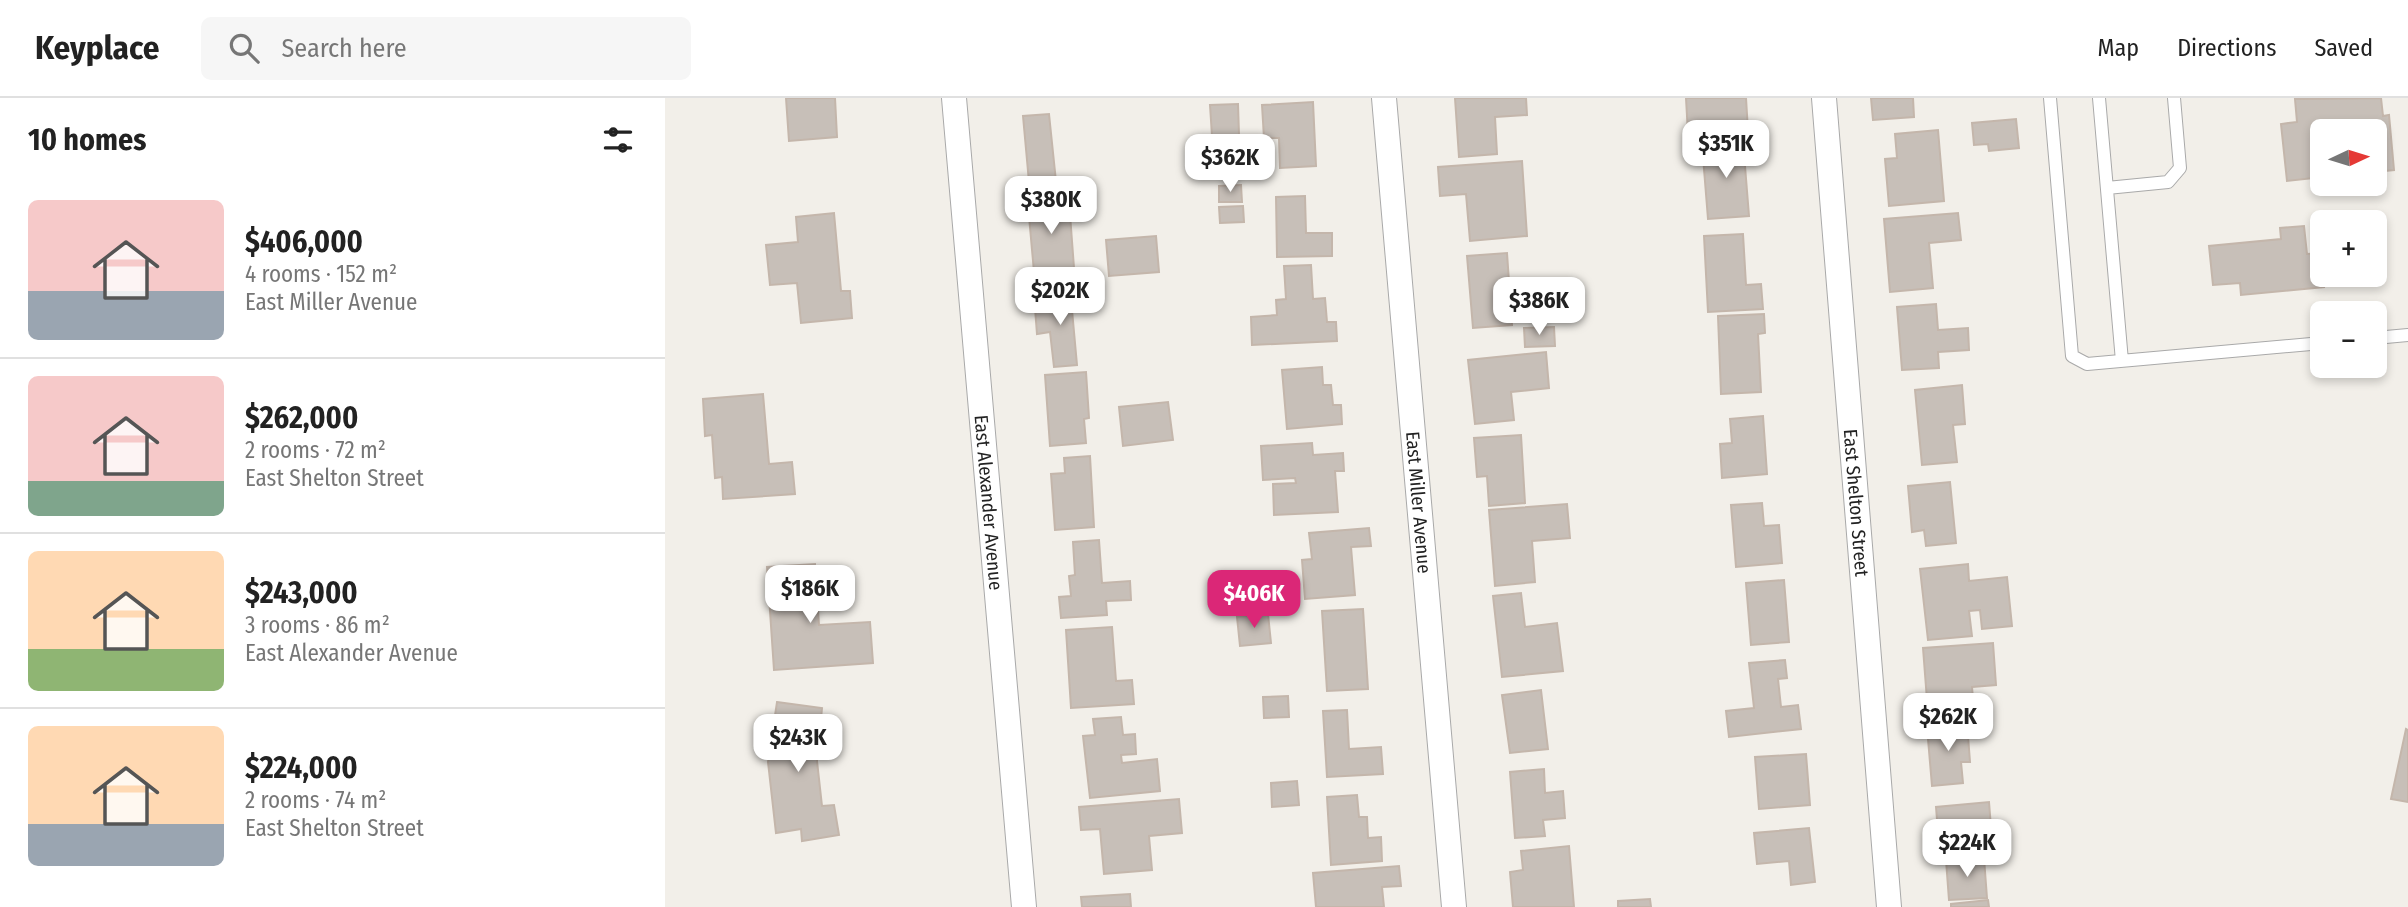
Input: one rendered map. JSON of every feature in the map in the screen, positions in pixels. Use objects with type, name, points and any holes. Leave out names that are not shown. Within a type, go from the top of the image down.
[{"type":"street","name":"East Alexander Avenue","points":[[954,98],[1024,907]]},
{"type":"street","name":"East Miller Avenue","points":[[1384,98],[1454,907]]},
{"type":"street","name":"East Shelton Street","points":[[1824,98],[1889,907]]},
{"type":"lane","points":[[2050,98],[2072,356],[2087,364],[2310,344]]},
{"type":"lane","points":[[2099,98],[2122,361]]},
{"type":"lane","points":[[2107,188],[2168,182],[2180,168],[2174,98]]},
{"type":"lane","points":[[2387,337],[2408,335]]},
{"type":"building","points":[[786,98],[835,98],[837,137],[789,141]]},
{"type":"building","points":[[1455,98],[1526,98],[1527,115],[1495,117],[1497,154],[1459,157]]},
{"type":"building","points":[[1686,98],[1746,98],[1748,131],[1688,134]]},
{"type":"building","points":[[1871,98],[1913,98],[1914,117],[1873,120]]},
{"type":"building","points":[[2381,98],[2383,116],[2389,115],[2394,170],[2387,171],[2387,119],[2310,119],[2310,178],[2287,181],[2281,124],[2297,122],[2295,99]]},
{"type":"building","points":[[1313,102],[1316,166],[1280,168],[1279,138],[1264,138],[1262,105]]},
{"type":"building","points":[[1238,104],[1239,135],[1212,136],[1210,105]]},
{"type":"building","points":[[1049,114],[1057,191],[1030,193],[1023,116]]},
{"type":"building","points":[[2016,119],[2019,148],[1989,151],[1988,144],[1974,145],[1972,123]]},
{"type":"building","points":[[1938,130],[1944,201],[1889,206],[1885,159],[1897,158],[1895,134]]},
{"type":"building","points":[[1743,141],[1749,216],[1708,219],[1702,144]]},
{"type":"building","points":[[1221,153],[1222,175],[1195,177],[1193,155]]},
{"type":"building","points":[[1522,161],[1527,236],[1470,241],[1466,194],[1440,196],[1438,167]]},
{"type":"building","points":[[1241,185],[1242,202],[1219,202],[1219,186]]},
{"type":"building","points":[[1305,196],[1306,233],[1332,233],[1332,256],[1277,257],[1276,197]]},
{"type":"building","points":[[1069,201],[1074,268],[1034,272],[1028,205]]},
{"type":"building","points":[[1243,206],[1244,222],[1220,223],[1219,207]]},
{"type":"building","points":[[834,213],[841,291],[850,291],[852,318],[801,323],[797,283],[770,285],[766,245],[798,242],[796,217]]},
{"type":"building","points":[[1958,213],[1961,240],[1929,243],[1933,288],[1890,292],[1884,219]]},
{"type":"building","points":[[2304,226],[2307,254],[2310,254],[2310,287],[2324,287],[2241,295],[2240,283],[2213,285],[2209,246],[2281,239],[2280,228]]},
{"type":"building","points":[[1743,234],[1746,285],[1761,284],[1763,309],[1708,312],[1704,236]]},
{"type":"building","points":[[1156,236],[1159,272],[1109,276],[1106,240]]},
{"type":"building","points":[[1507,253],[1512,325],[1473,328],[1467,256]]},
{"type":"building","points":[[1311,265],[1313,299],[1325,298],[1327,322],[1336,322],[1337,341],[1252,345],[1251,317],[1277,315],[1276,300],[1286,299],[1284,266]]},
{"type":"building","points":[[1077,289],[1079,309],[1072,310],[1077,365],[1054,367],[1050,332],[1037,334],[1035,308],[1059,306],[1058,290]]},
{"type":"building","points":[[1936,304],[1938,330],[1968,328],[1969,350],[1938,352],[1939,368],[1902,370],[1897,307]]},
{"type":"building","points":[[1764,314],[1765,333],[1758,334],[1761,392],[1721,394],[1718,316]]},
{"type":"building","points":[[1554,327],[1555,346],[1525,347],[1524,328]]},
{"type":"building","points":[[1546,352],[1549,388],[1511,392],[1514,420],[1475,424],[1468,360]]},
{"type":"building","points":[[1322,367],[1323,385],[1331,385],[1333,405],[1341,405],[1342,424],[1287,429],[1282,370]]},
{"type":"building","points":[[1086,372],[1089,418],[1084,419],[1086,443],[1050,446],[1045,375]]},
{"type":"building","points":[[1962,385],[1965,424],[1953,425],[1957,462],[1922,465],[1915,390]]},
{"type":"building","points":[[763,394],[769,464],[792,462],[795,494],[723,499],[722,477],[715,478],[712,435],[705,436],[703,399]]},
{"type":"building","points":[[1168,402],[1173,440],[1123,446],[1119,407]]},
{"type":"building","points":[[1763,416],[1767,474],[1722,478],[1720,444],[1732,443],[1730,419]]},
{"type":"building","points":[[1521,435],[1525,503],[1489,506],[1487,476],[1477,477],[1474,438]]},
{"type":"building","points":[[1312,443],[1313,455],[1343,453],[1344,471],[1335,471],[1338,512],[1274,515],[1273,484],[1296,483],[1295,478],[1263,480],[1261,446]]},
{"type":"building","points":[[1090,456],[1094,527],[1055,530],[1051,474],[1065,473],[1064,458]]},
{"type":"building","points":[[1950,482],[1956,543],[1926,546],[1924,530],[1912,532],[1908,486]]},
{"type":"building","points":[[1762,503],[1764,526],[1779,525],[1782,563],[1736,567],[1731,505]]},
{"type":"building","points":[[1567,504],[1570,538],[1532,541],[1535,582],[1495,586],[1489,510]]},
{"type":"building","points":[[1369,528],[1371,546],[1351,547],[1355,595],[1305,599],[1302,560],[1312,559],[1309,533]]},
{"type":"building","points":[[1099,540],[1102,583],[1130,581],[1131,600],[1106,601],[1107,615],[1061,618],[1059,597],[1071,596],[1069,576],[1075,575],[1073,542]]},
{"type":"building","points":[[815,564],[819,625],[870,622],[873,663],[774,670],[767,567]]},
{"type":"building","points":[[1968,564],[1969,581],[2007,577],[2012,626],[1982,629],[1980,610],[1969,611],[1972,636],[1928,640],[1920,569]]},
{"type":"building","points":[[1784,580],[1789,642],[1751,645],[1746,583]]},
{"type":"building","points":[[1521,593],[1525,627],[1557,623],[1563,671],[1502,677],[1493,596]]},
{"type":"building","points":[[1363,609],[1368,689],[1327,691],[1322,611]]},
{"type":"building","points":[[1268,614],[1271,643],[1240,646],[1237,617]]},
{"type":"building","points":[[1112,627],[1116,681],[1132,680],[1134,704],[1071,708],[1066,630]]},
{"type":"building","points":[[1993,643],[1996,685],[1972,687],[1974,710],[1928,713],[1923,648]]},
{"type":"building","points":[[1785,660],[1787,678],[1778,679],[1781,707],[1798,705],[1801,729],[1729,737],[1726,711],[1754,708],[1749,663]]},
{"type":"building","points":[[1541,690],[1548,749],[1510,753],[1502,695]]},
{"type":"building","points":[[1288,696],[1289,717],[1264,718],[1263,697]]},
{"type":"building","points":[[777,702],[822,708],[817,761],[822,806],[834,805],[839,835],[802,841],[801,829],[776,833],[768,762]]},
{"type":"building","points":[[1347,710],[1349,749],[1381,747],[1383,774],[1327,777],[1323,711]]},
{"type":"building","points":[[1121,717],[1123,735],[1135,734],[1136,754],[1121,755],[1122,763],[1157,759],[1160,791],[1090,798],[1083,736],[1095,735],[1093,719]]},
{"type":"building","points":[[1967,723],[1970,762],[1961,762],[1963,783],[1932,786],[1927,727]]},
{"type":"building","points":[[2406,729],[2408,730],[2408,802],[2391,799]]},
{"type":"building","points":[[1806,754],[1810,805],[1759,809],[1755,757]]},
{"type":"building","points":[[1544,769],[1545,793],[1563,791],[1565,818],[1543,820],[1545,836],[1515,838],[1510,772]]},
{"type":"building","points":[[1297,781],[1299,805],[1272,807],[1271,783]]},
{"type":"building","points":[[1357,795],[1359,817],[1367,817],[1368,838],[1381,837],[1382,861],[1331,865],[1327,797]]},
{"type":"building","points":[[1179,799],[1182,833],[1149,836],[1152,870],[1104,874],[1100,829],[1081,830],[1079,807]]},
{"type":"building","points":[[1989,802],[1993,853],[1940,857],[1936,807]]},
{"type":"building","points":[[1809,828],[1815,882],[1791,885],[1789,861],[1757,864],[1754,833]]},
{"type":"building","points":[[1569,846],[1574,907],[1513,907],[1510,872],[1523,870],[1521,851]]},
{"type":"building","points":[[1984,858],[1987,898],[1949,900],[1946,860]]},
{"type":"building","points":[[1399,866],[1401,886],[1382,887],[1384,907],[1316,907],[1313,873]]},
{"type":"building","points":[[1130,894],[1131,907],[1082,907],[1081,897]]},
{"type":"building","points":[[1650,899],[1651,907],[1618,907],[1618,901]]},
{"type":"building","points":[[1988,900],[1989,907],[1951,907],[1951,904]]}]
